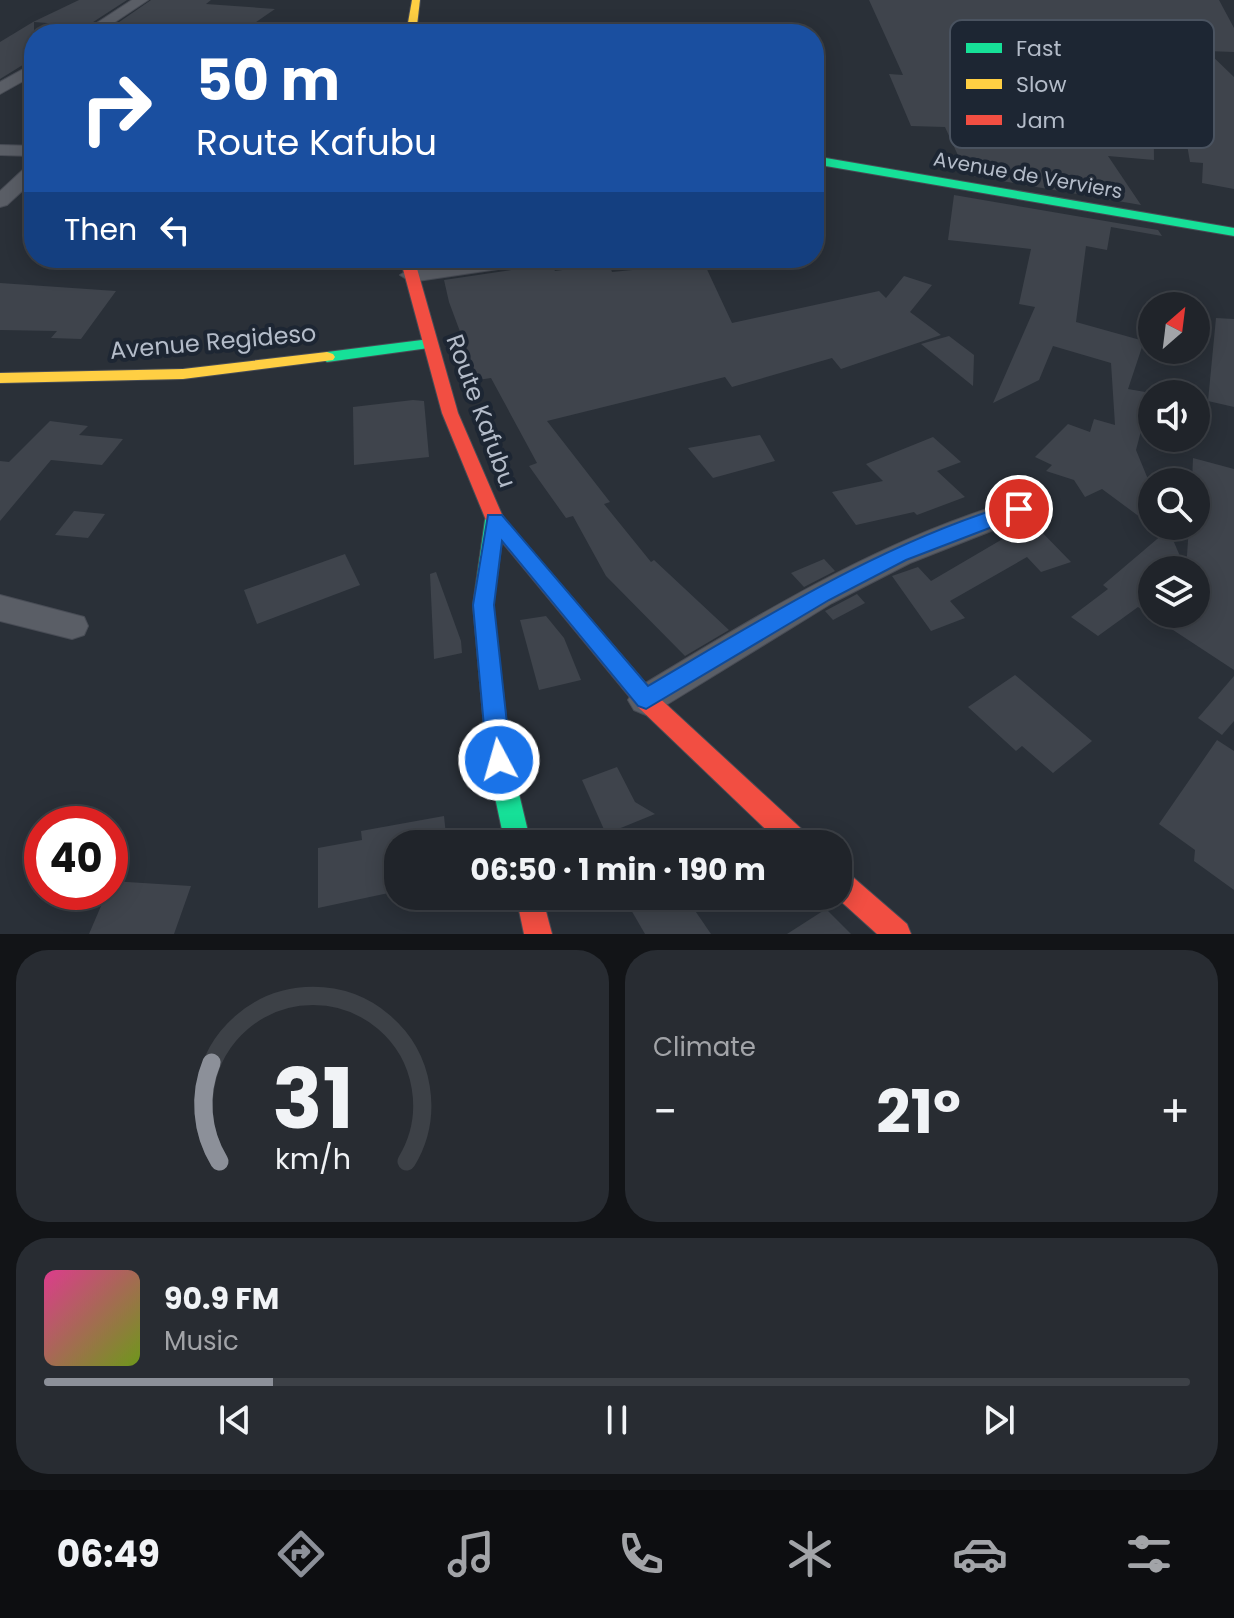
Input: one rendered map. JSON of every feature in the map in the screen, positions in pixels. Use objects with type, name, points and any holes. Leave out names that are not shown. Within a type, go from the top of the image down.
[{"type":"street","points":[[103,24],[141,0]]},
{"type":"street","points":[[412,24],[416,0]]},
{"type":"street","points":[[0,89],[24,74]]},
{"type":"street","points":[[0,150],[24,151]]},
{"type":"street","name":"Avenue de Verviers","points":[[824,162],[1234,232]]},
{"type":"street","points":[[0,201],[24,179]]},
{"type":"street","name":"Route Kafubu","points":[[410,268],[450,413],[495,520],[646,700],[784,830]]},
{"type":"street","name":"Avenue Regideso","points":[[0,378],[183,374],[430,344]]},
{"type":"street","points":[[646,700],[821,594],[899,555],[1019,509]]},
{"type":"street","points":[[495,520],[483,605],[499,760],[515,830]]},
{"type":"street","points":[[0,608],[72,626]]},
{"type":"street","points":[[852,894],[897,934]]},
{"type":"street","points":[[532,910],[538,934]]},
{"type":"building","points":[[79,0],[127,0],[90,24],[30,24]]},
{"type":"building","points":[[151,0],[211,0],[206,4],[275,9],[253,24],[116,24]]},
{"type":"building","points":[[869,0],[1219,0],[1234,28],[1234,52],[1214,51],[1214,20],[950,20],[950,138],[945,127],[911,126],[889,74],[903,75]]},
{"type":"building","points":[[24,27],[24,64],[0,79],[0,42]]},
{"type":"building","points":[[1214,58],[1234,77],[1234,189],[1202,183],[1203,163],[1190,162],[1188,148],[1214,148]]},
{"type":"building","points":[[955,148],[1154,148],[1154,160],[1108,156],[1141,205],[967,175]]},
{"type":"building","points":[[954,195],[1158,230],[1162,236],[1111,227],[1107,250],[1086,246],[1076,322],[1138,339],[1138,359],[1128,389],[1138,391],[1136,450],[1143,468],[1138,468],[1138,516],[1102,489],[1085,497],[1074,480],[1046,471],[1052,465],[1035,457],[1068,424],[1090,432],[1094,419],[1115,425],[1111,363],[1053,346],[1039,380],[993,403],[1035,307],[1019,304],[1031,249],[948,240]]},
{"type":"building","points":[[525,268],[554,268],[555,271],[610,268],[612,272],[706,268],[732,323],[879,291],[886,298],[904,276],[932,285],[910,312],[941,335],[841,369],[832,358],[732,387],[725,377],[547,421],[610,502],[604,504],[651,562],[654,560],[729,630],[685,656],[606,576],[573,516],[566,518],[529,466],[537,463],[491,378],[478,380],[444,280]]},
{"type":"building","points":[[0,283],[116,291],[81,339],[51,338],[57,331],[0,330]]},
{"type":"building","points":[[1216,318],[1234,319],[1234,407],[1210,401]]},
{"type":"building","points":[[949,336],[974,355],[973,386],[921,344]]},
{"type":"building","points":[[424,401],[429,457],[354,465],[353,407]]},
{"type":"building","points":[[50,421],[88,426],[79,435],[123,439],[102,465],[51,460],[0,521],[0,461],[9,462]]},
{"type":"building","points":[[760,435],[775,461],[713,478],[688,448]]},
{"type":"building","points":[[933,437],[961,462],[937,471],[965,497],[917,515],[914,512],[856,525],[832,492],[883,481],[866,464]]},
{"type":"building","points":[[1193,458],[1234,469],[1234,670],[1170,628],[1210,628],[1210,556],[1187,556],[1188,540],[1210,540],[1210,468],[1193,468]]},
{"type":"building","points":[[74,511],[105,514],[88,538],[55,535]]},
{"type":"building","points":[[1032,522],[1071,562],[1041,572],[1027,557],[950,601],[965,618],[931,631],[892,576],[918,567],[931,581],[1006,537],[1001,532]]},
{"type":"building","points":[[1156,540],[1173,540],[1180,556],[1138,556],[1138,607],[1098,636],[1071,617],[1108,589],[1103,585]]},
{"type":"building","points":[[345,554],[360,585],[257,624],[244,590]]},
{"type":"building","points":[[824,559],[835,571],[804,587],[791,573]]},
{"type":"building","points":[[436,572],[461,641],[462,653],[434,659],[430,574]]},
{"type":"building","points":[[857,594],[865,603],[833,620],[825,611]]},
{"type":"building","points":[[546,616],[564,638],[581,680],[539,690],[520,620]]},
{"type":"building","points":[[1015,675],[1092,741],[1053,773],[1022,746],[1016,751],[968,707]]},
{"type":"building","points":[[1234,676],[1234,721],[1222,735],[1198,718]]},
{"type":"building","points":[[1217,740],[1234,751],[1234,890],[1194,861],[1195,850],[1159,824]]},
{"type":"building","points":[[617,767],[635,802],[655,814],[616,830],[604,830],[582,780]]},
{"type":"building","points":[[444,816],[446,830],[384,830],[384,894],[318,908],[318,848],[362,840],[361,831]]},
{"type":"building","points":[[128,882],[191,886],[174,934],[89,934],[99,910],[128,910]]},
{"type":"building","points":[[631,910],[695,910],[711,934],[645,934]]},
{"type":"building","points":[[827,910],[851,934],[787,934]]},
{"type":"traffic: fast","points":[[824,162],[1234,232]]},
{"type":"traffic: fast","points":[[327,357],[430,344]]},
{"type":"traffic: fast","points":[[495,520],[483,605],[499,760],[515,830]]},
{"type":"traffic: slow","points":[[412,24],[416,0]]},
{"type":"traffic: slow","points":[[0,378],[183,374],[327,357]]},
{"type":"traffic: jam","points":[[410,268],[450,413],[495,520],[646,700],[784,830]]},
{"type":"traffic: jam","points":[[852,894],[897,934]]},
{"type":"traffic: jam","points":[[532,910],[538,934]]},
{"type":"route","points":[[499,760],[483,605],[495,520],[646,700],[821,594],[899,555],[1019,509]]}]
